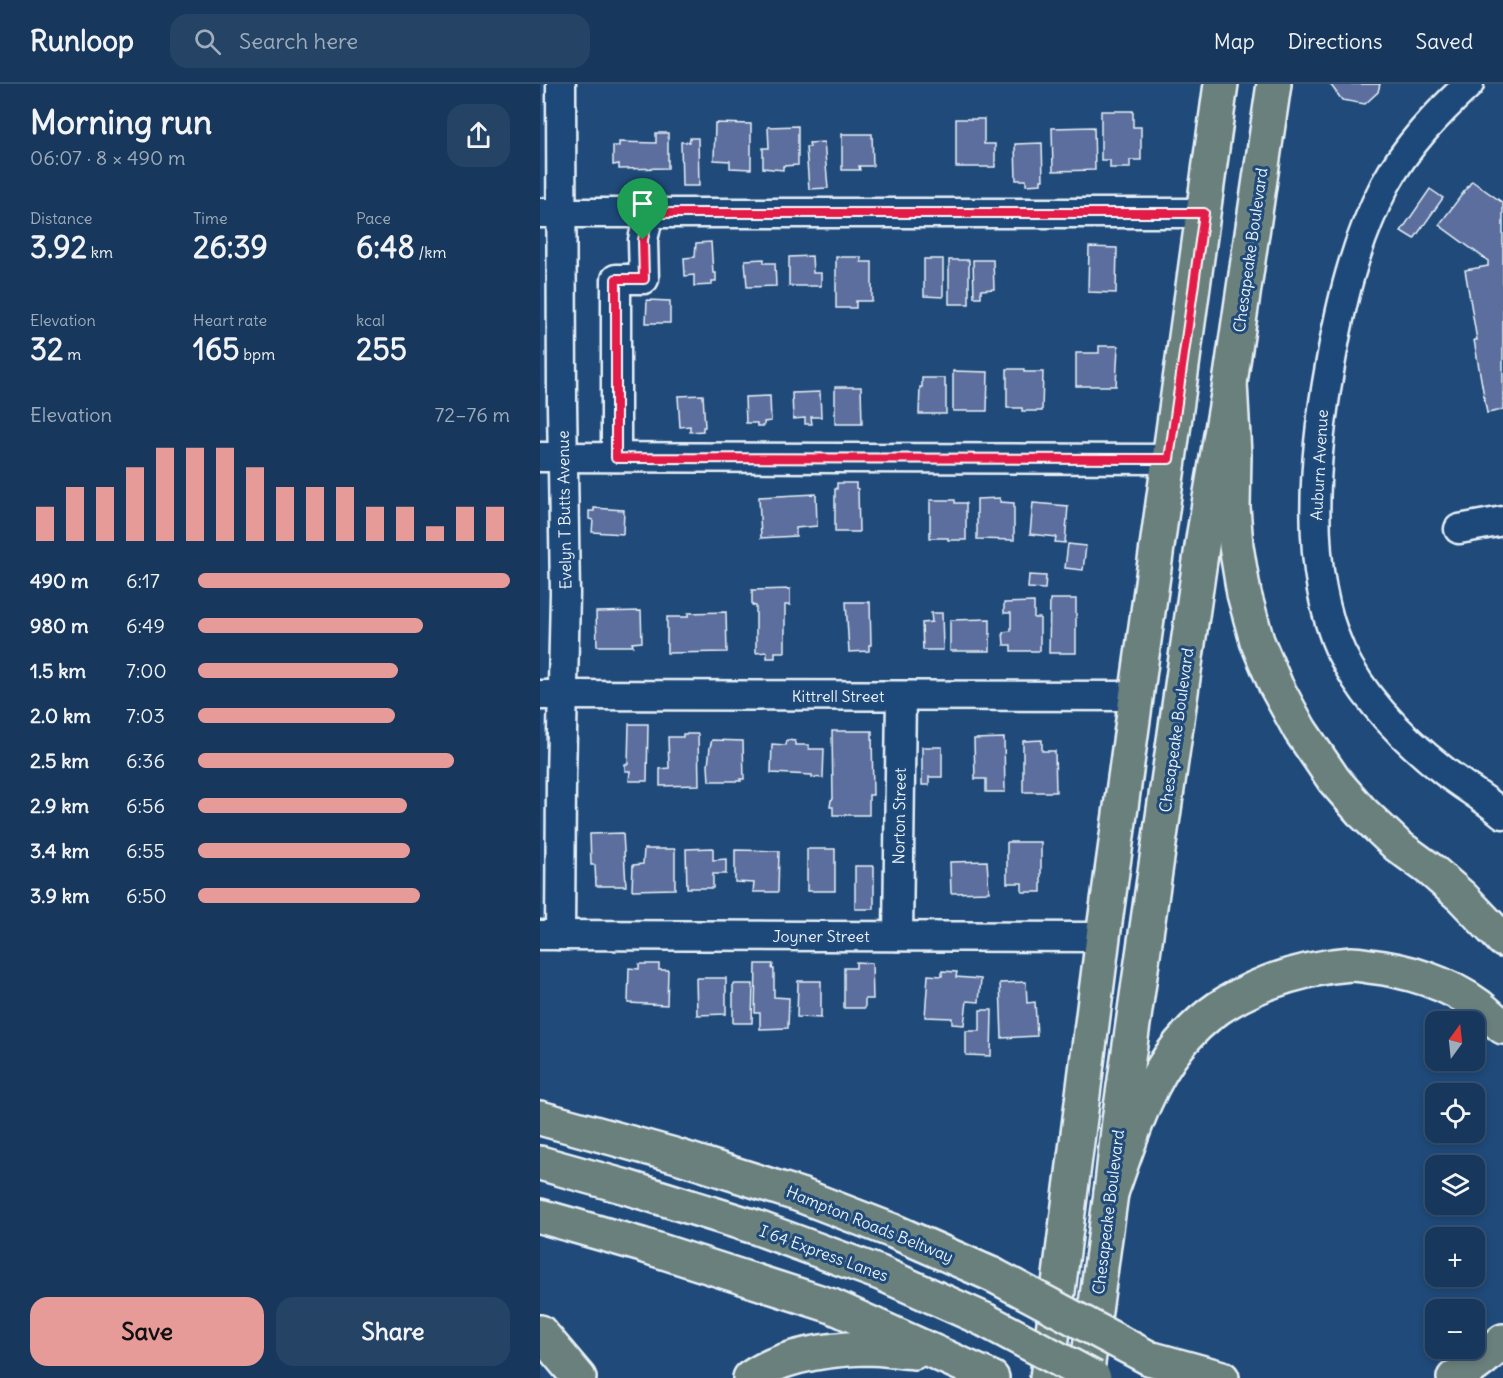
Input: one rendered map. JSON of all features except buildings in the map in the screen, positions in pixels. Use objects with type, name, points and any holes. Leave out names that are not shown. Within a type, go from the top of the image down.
[{"type":"main road","points":[[1047,1378],[1103,937],[1221,84]]},
{"type":"main road","name":"Chesapeake Boulevard","points":[[1086,1378],[1119,1121],[1204,532],[1230,383],[1274,84]]},
{"type":"main road","points":[[1230,383],[1236,546],[1244,594],[1257,640],[1276,686],[1300,730],[1334,780],[1361,811],[1398,846],[1462,897],[1503,940]]},
{"type":"main road","points":[[1111,1193],[1146,1099],[1162,1069],[1196,1025],[1212,1011],[1247,991],[1283,977],[1314,969],[1353,964],[1388,968],[1422,977],[1454,991],[1478,1005],[1503,1027]]},
{"type":"main road","name":"Hampton Roads Beltway","points":[[540,1118],[674,1155],[800,1195],[893,1231],[993,1275],[1149,1358],[1180,1378]]},
{"type":"main road","name":"I 64 Express Lanes","points":[[540,1163],[754,1227],[880,1273],[985,1320],[1094,1378]]},
{"type":"main road","points":[[540,1216],[642,1245],[832,1306],[987,1375]]},
{"type":"main road","points":[[540,1332],[579,1378]]},
{"type":"main road","points":[[1454,1378],[1491,1353],[1503,1341]]},
{"type":"main road","points":[[750,1378],[769,1367],[798,1357],[828,1352],[869,1348],[944,1355]]},
{"type":"main road","points":[[1149,1358],[1222,1378]]},
{"type":"street","name":"Evelyn T Butts Avenue","points":[[550,935],[561,779],[552,695],[565,593],[551,457],[551,213],[561,84]]},
{"type":"street","name":"Auburn Avenue","points":[[1469,84],[1440,111],[1411,144],[1386,183],[1366,226],[1349,275],[1322,406],[1316,466],[1316,527],[1320,585],[1328,620],[1342,653],[1360,684],[1412,744],[1503,814]]},
{"type":"street","points":[[551,213],[1204,213]]},
{"type":"street","points":[[616,458],[616,279],[644,279],[643,240],[649,213]]},
{"type":"street","points":[[551,457],[1169,459]]},
{"type":"street","points":[[1459,529],[1503,521]]},
{"type":"street","name":"Kittrell Street","points":[[552,695],[1136,696]]},
{"type":"street","name":"Norton Street","points":[[897,936],[901,696]]},
{"type":"street","name":"Joyner Street","points":[[550,935],[1103,937]]},
{"type":"route","points":[[649,213],[1204,213],[1169,459],[616,458],[616,279],[644,279],[643,240],[649,213]]}]
